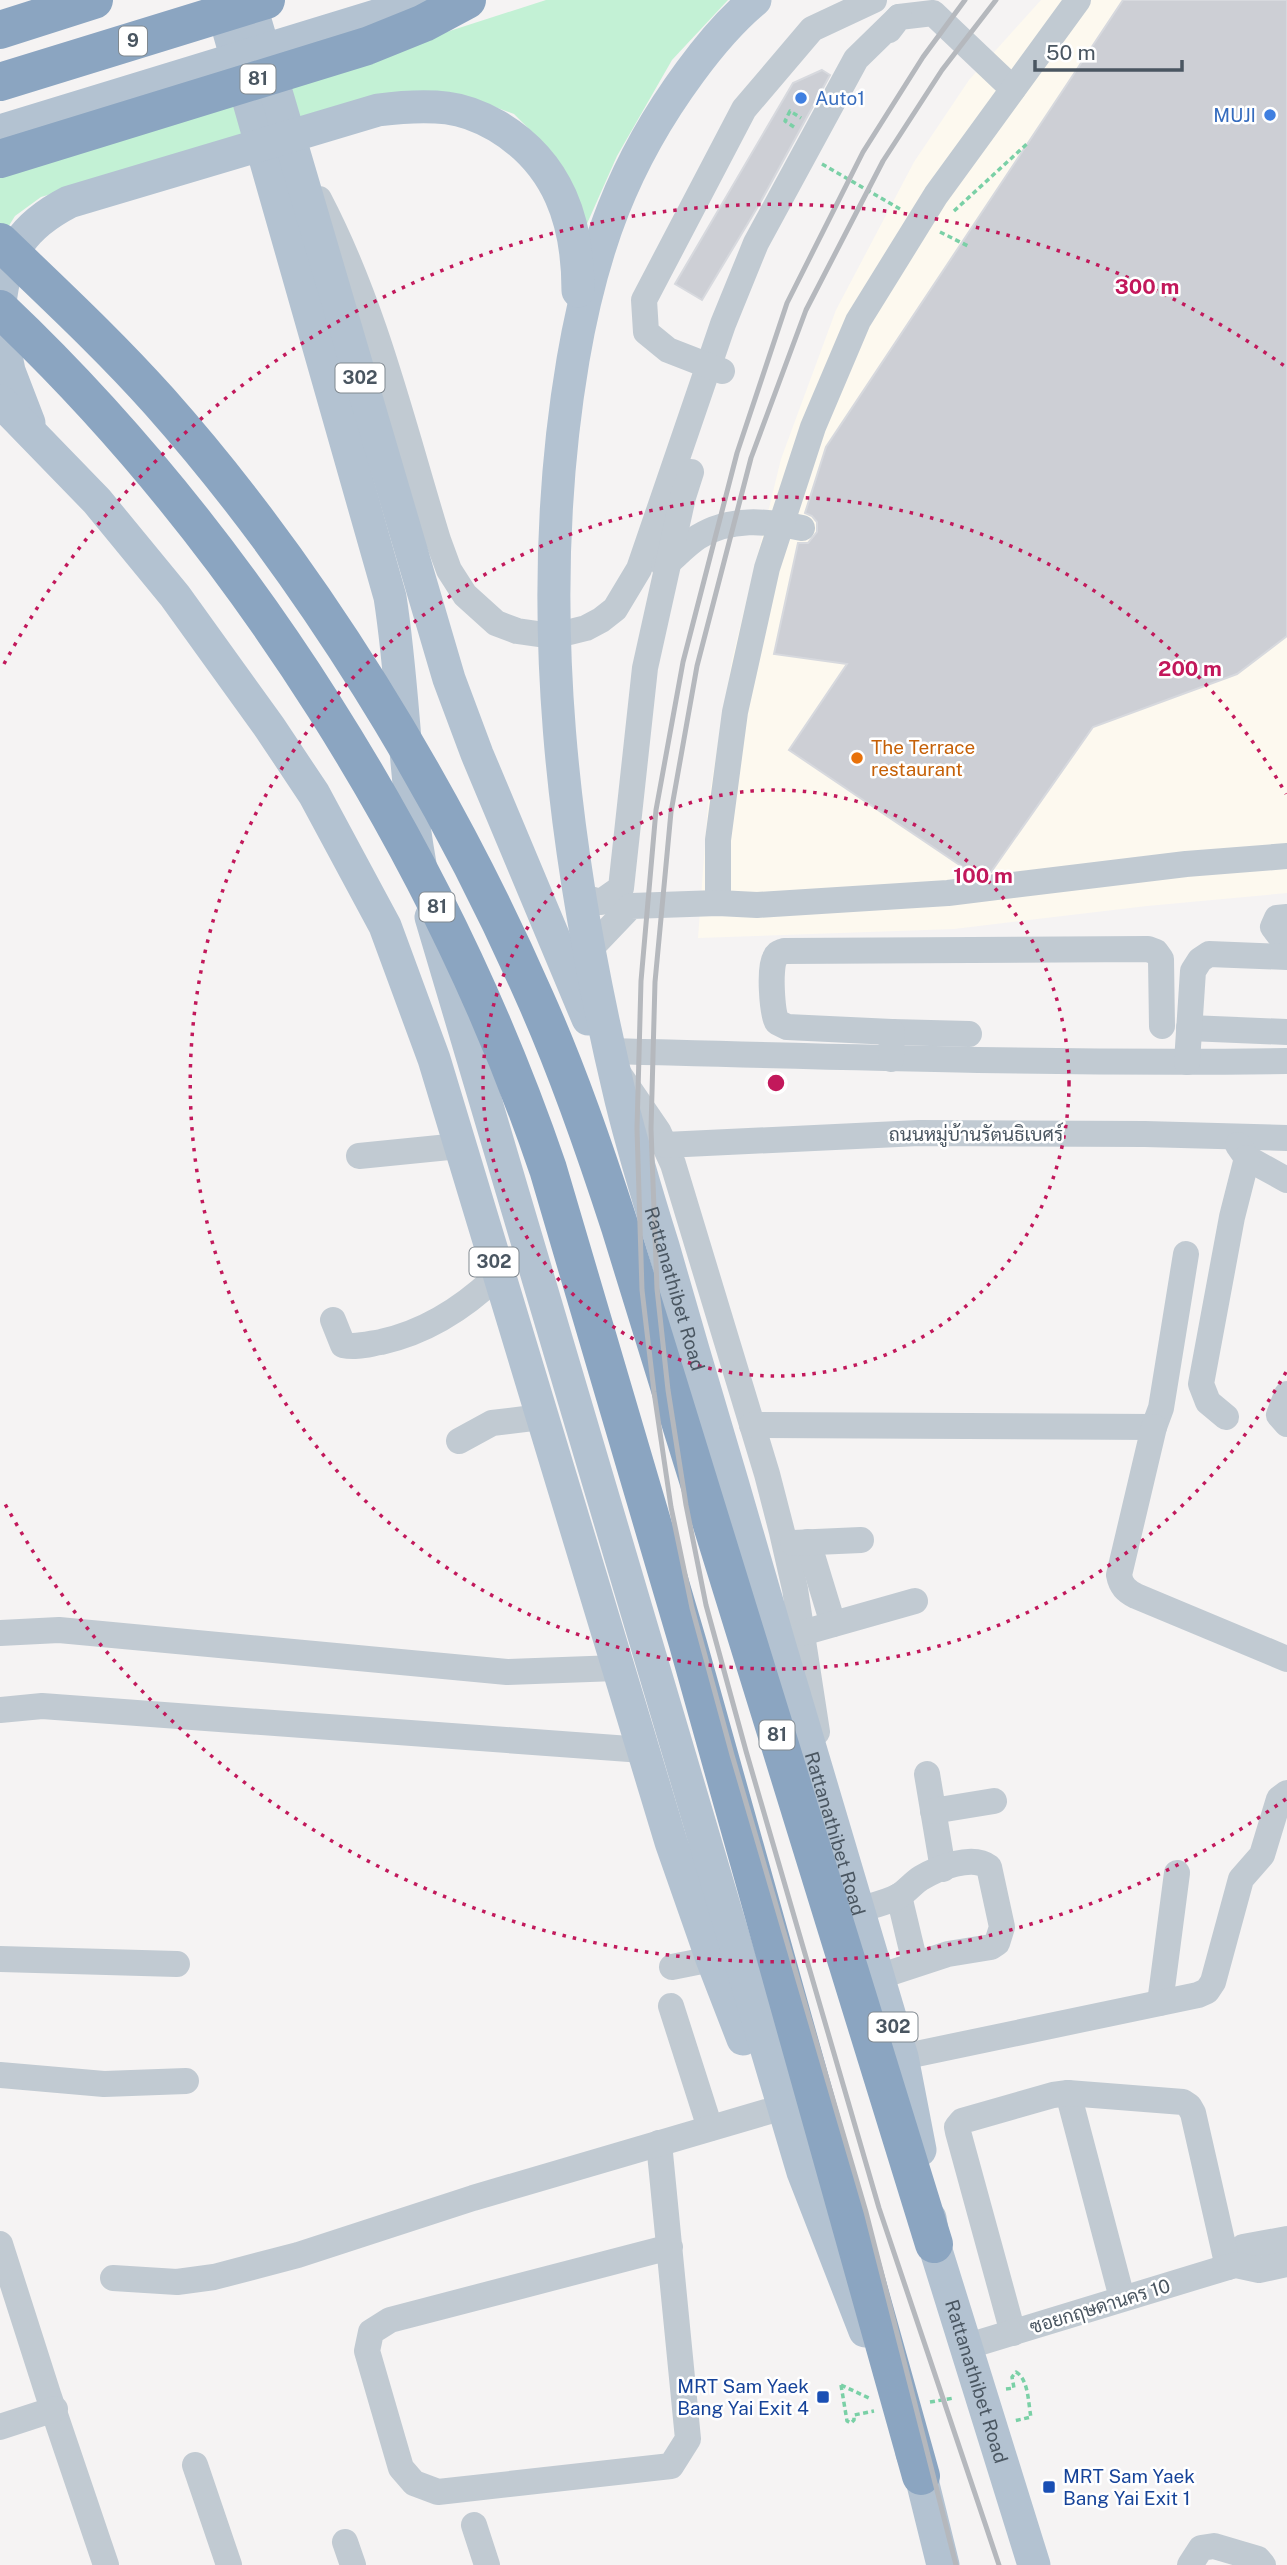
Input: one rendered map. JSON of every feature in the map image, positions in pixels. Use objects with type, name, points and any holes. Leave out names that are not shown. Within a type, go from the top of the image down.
[{"type":"highway","points":[[0,30],[94,0]]},
{"type":"highway","name":"9","points":[[0,82],[265,0]]},
{"type":"highway","name":"81","points":[[0,159],[367,46],[424,23],[467,0]]},
{"type":"highway","name":"81","points":[[0,242],[123,361],[184,430],[278,550],[368,685],[461,848],[536,999],[587,1126],[620,1227],[934,2244]]},
{"type":"highway","name":"81","points":[[0,307],[95,405],[171,495],[236,579],[334,722],[434,901],[491,1019],[541,1147],[677,1609],[920,2476]]},
{"type":"main road","points":[[220,0],[382,562],[396,632],[419,861],[439,950],[803,2172]]},
{"type":"main road","name":"302","points":[[248,0],[435,633],[477,754],[622,1103]]},
{"type":"main road","points":[[0,131],[428,0]]},
{"type":"main road","points":[[622,1103],[579,896],[561,764],[553,621],[556,508],[561,449],[579,328],[592,271],[630,167],[665,106],[703,54],[755,0]]},
{"type":"main road","points":[[0,307],[2,285],[10,258],[25,232],[45,214],[69,202],[378,110],[418,105],[451,108],[486,120],[517,138],[540,160],[559,191],[572,226],[578,262],[579,328]]},
{"type":"main road","points":[[0,325],[9,371],[32,432]]},
{"type":"main road","name":"302","points":[[0,401],[97,501],[150,564],[225,664],[314,794],[386,926],[434,1059],[617,1668],[712,1959],[773,2110],[803,2172],[920,2476],[943,2565]]},
{"type":"main road","name":"Rattanathibet Road","points":[[622,1103],[902,2057],[917,2132],[934,2244],[1034,2565]]},
{"type":"street","points":[[722,370],[668,350],[646,332],[644,300],[744,109],[812,29],[874,0]]},
{"type":"street","points":[[718,902],[718,840],[735,712],[767,568],[814,427],[858,321],[936,195],[1078,0]]},
{"type":"street","points":[[615,608],[630,588],[643,559],[719,333],[757,243],[856,60],[899,17],[932,7],[1013,89]]},
{"type":"street","points":[[579,896],[601,902],[621,888],[645,668],[682,497],[734,333],[798,183],[863,65],[899,17]]},
{"type":"street","points":[[294,151],[323,206],[360,292],[449,570],[465,595],[496,623],[517,631],[538,634],[556,634],[586,628],[601,620],[698,537],[743,522],[802,528]]},
{"type":"street","points":[[589,950],[631,906],[718,902],[757,905],[948,893],[1186,864],[1287,856]]},
{"type":"street","points":[[1187,1062],[1193,971],[1200,960],[1209,954],[1278,956],[1283,922]]},
{"type":"street","points":[[969,1034],[781,1025],[773,1011],[773,963],[776,955],[784,951],[1148,949],[1156,952],[1161,959],[1161,1026]]},
{"type":"street","points":[[1189,1028],[1287,1032]]},
{"type":"street","points":[[891,1059],[892,1032]]},
{"type":"street","points":[[923,1033],[923,1059]]},
{"type":"street","points":[[612,1059],[1287,1061]]},
{"type":"street","points":[[612,1059],[646,1111],[673,1164],[752,1425],[796,1543],[833,1624]]},
{"type":"street","name":"ถนนหมู่บ้านรัตนธิเบศร์","points":[[665,1145],[919,1133],[1145,1134],[1241,1147],[1287,1138]]},
{"type":"street","points":[[359,1156],[459,1146]]},
{"type":"street","points":[[1226,1417],[1208,1402],[1201,1384],[1232,1217],[1241,1147],[1287,1180]]},
{"type":"street","points":[[1186,1254],[1161,1408],[1154,1427],[1119,1575],[1121,1584],[1136,1596],[1287,1659]]},
{"type":"street","points":[[333,1320],[343,1345],[354,1347],[406,1336],[456,1311],[498,1275]]},
{"type":"street","points":[[1287,1394],[1279,1415],[1287,1424]]},
{"type":"street","points":[[459,1441],[492,1423],[541,1417]]},
{"type":"street","points":[[752,1425],[1154,1427]]},
{"type":"street","points":[[796,1543],[861,1540]]},
{"type":"street","points":[[796,1543],[803,1633],[829,1815]]},
{"type":"street","points":[[803,1633],[915,1601]]},
{"type":"street","points":[[0,1633],[59,1630],[507,1672],[617,1668]]},
{"type":"street","points":[[0,1710],[42,1706],[643,1750]]},
{"type":"street","points":[[927,1774],[943,1869]]},
{"type":"street","points":[[902,2057],[1207,1991],[1213,1982],[1241,1879],[1262,1855],[1279,1799],[1287,1793]]},
{"type":"street","points":[[933,1811],[993,1801]]},
{"type":"street","points":[[857,1910],[899,1896],[919,1879],[943,1869],[972,1861],[982,1861],[989,1867],[1002,1927],[1000,1938],[991,1947],[915,1963],[878,1977]]},
{"type":"street","points":[[1160,2003],[1177,1873]]},
{"type":"street","points":[[899,1896],[915,1963]]},
{"type":"street","points":[[0,1959],[177,1964]]},
{"type":"street","points":[[672,1967],[712,1959]]},
{"type":"street","points":[[671,2006],[710,2128]]},
{"type":"street","points":[[0,2075],[104,2084],[187,2081]]},
{"type":"street","points":[[1013,2333],[957,2127],[962,2121],[1068,2093],[1183,2102],[1193,2113],[1232,2265]]},
{"type":"street","points":[[1068,2093],[1122,2298]]},
{"type":"street","points":[[113,2278],[177,2282],[214,2277],[298,2255],[473,2199],[773,2110]]},
{"type":"street","points":[[659,2143],[670,2246],[688,2439],[671,2466],[438,2492],[414,2483],[401,2468],[367,2351],[371,2332],[390,2320],[670,2246]]},
{"type":"street","name":"ซอยกฤษดานคร 10","points":[[1232,2265],[1243,2247],[1287,2239]]},
{"type":"street","points":[[0,2244],[106,2565]]},
{"type":"street","name":"ซอยกฤษดานคร 10","points":[[965,2347],[1232,2265],[1259,2270],[1287,2263]]},
{"type":"street","points":[[0,2427],[55,2409]]},
{"type":"street","points":[[195,2465],[229,2565]]},
{"type":"street","points":[[474,2525],[487,2565]]},
{"type":"street","points":[[1190,2565],[1201,2548],[1214,2546],[1258,2560],[1263,2565]]},
{"type":"path","points":[[796,128],[785,121],[790,111],[803,120]]},
{"type":"path","points":[[972,195],[1029,142]]},
{"type":"path","points":[[820,163],[900,210]]},
{"type":"path","points":[[935,230],[970,247]]},
{"type":"path","points":[[1000,2390],[1013,2388],[1012,2377],[1016,2372],[1021,2375],[1026,2384],[1031,2417]]},
{"type":"path","points":[[841,2385],[847,2421],[851,2423],[855,2420],[854,2415],[881,2410]]},
{"type":"path","points":[[921,2403],[960,2397]]},
{"type":"shaded area","points":[[1041,0],[1287,0],[1287,893],[1147,906],[954,929],[698,938],[708,804],[732,660],[781,459],[836,310],[914,162],[969,80]]},
{"type":"green space","points":[[546,0],[728,0],[672,60],[617,156],[586,226],[551,151],[514,114],[464,96],[399,92],[41,197],[15,216],[0,240],[0,146],[335,68]]},
{"type":"building","points":[[1123,0],[1287,0],[1287,636],[1237,674],[1093,727],[991,872],[973,874],[789,750],[847,664],[774,654],[798,543],[808,543],[817,532],[817,522],[805,513],[826,447]]},
{"type":"building","points":[[822,70],[830,75],[760,203],[702,300],[675,284],[793,83]]},
{"type":"railway","points":[[956,2565],[866,2212],[732,1755],[692,1608],[671,1507],[642,1290],[637,1129],[641,981],[656,810],[683,662],[737,453],[787,303],[863,152],[923,57],[965,0]]},
{"type":"railway","points":[[996,0],[942,70],[883,161],[806,310],[751,458],[697,666],[671,812],[655,982],[651,1129],[657,1289],[668,1390],[686,1505],[706,1605],[879,2208],[999,2565]]},
{"type":"place","name":"Auto1","points":[[801,98]]},
{"type":"place","name":"MUJI","points":[[1270,115]]},
{"type":"place","name":"The Terrace restaurant","points":[[857,758]]},
{"type":"place","name":"MRT Sam Yaek Bang Yai Exit 4","points":[[823,2397]]},
{"type":"place","name":"MRT Sam Yaek Bang Yai Exit 1","points":[[1049,2487]]}]
